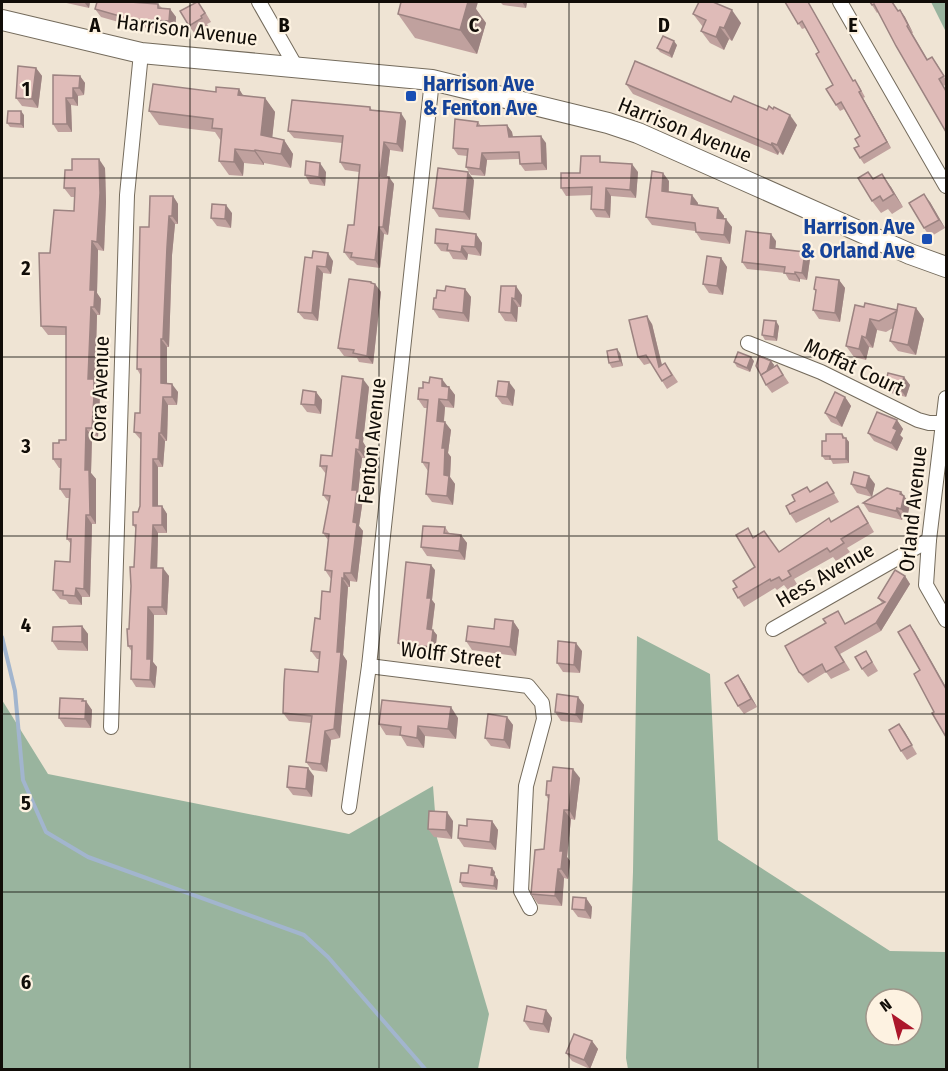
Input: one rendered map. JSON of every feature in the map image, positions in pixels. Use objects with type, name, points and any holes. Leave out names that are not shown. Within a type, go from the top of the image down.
[{"type":"main road","name":"Harrison Avenue","points":[[2,20],[141,53],[432,80],[608,123],[638,133],[910,254],[946,267]]},
{"type":"street","points":[[259,2],[296,67]]},
{"type":"street","points":[[840,2],[946,186]]},
{"type":"street","name":"Cora Avenue","points":[[111,727],[127,195],[141,53]]},
{"type":"street","name":"Fenton Avenue","points":[[349,807],[369,666],[432,80]]},
{"type":"street","name":"Moffat Court","points":[[748,343],[821,372],[918,420],[944,423]]},
{"type":"street","name":"Orland Avenue","points":[[946,398],[929,540],[926,585],[946,620]]},
{"type":"street","name":"Hess Avenue","points":[[773,628],[929,540]]},
{"type":"street","name":"Wolff Street","points":[[369,666],[528,686],[542,703],[544,719],[526,786],[521,891],[530,908]]},
{"type":"green space","points":[[931,2],[946,2],[946,32]]},
{"type":"green space","points":[[637,636],[710,674],[718,840],[890,951],[946,952],[946,1069],[628,1069],[626,1058],[633,872]]},
{"type":"green space","points":[[2,700],[48,774],[349,834],[433,786],[437,838],[489,1014],[478,1069],[2,1069]]},
{"type":"building","points":[[97,2],[158,4],[158,8],[170,9],[169,21],[130,19],[95,9]]},
{"type":"building","points":[[198,2],[205,13],[201,16],[202,18],[189,26],[180,11]]},
{"type":"building","points":[[401,2],[468,2],[460,30],[398,14]]},
{"type":"building","points":[[699,2],[713,2],[732,10],[724,28],[720,27],[716,37],[701,31],[706,20],[693,14]]},
{"type":"building","points":[[785,2],[808,2],[853,81],[855,80],[861,91],[859,92],[887,142],[860,158],[854,148],[859,146],[855,139],[860,136],[841,102],[836,105],[826,89],[833,85],[816,54],[819,52],[802,21],[798,24]]},
{"type":"building","points":[[870,2],[892,2],[898,11],[900,10],[927,60],[932,57],[944,76],[939,79],[946,91],[946,132],[874,4]]},
{"type":"building","points":[[663,36],[674,41],[669,53],[657,48]]},
{"type":"building","points":[[635,61],[731,102],[734,96],[767,110],[769,106],[773,109],[774,107],[790,115],[777,145],[772,143],[771,145],[626,84]]},
{"type":"building","points":[[18,66],[36,68],[32,99],[16,98]]},
{"type":"building","points":[[53,75],[80,76],[79,88],[73,88],[73,98],[66,98],[67,124],[53,124]]},
{"type":"building","points":[[153,84],[216,92],[216,87],[239,89],[238,95],[265,98],[261,135],[284,140],[281,154],[235,149],[234,162],[219,161],[222,129],[212,128],[213,119],[149,111]]},
{"type":"building","points":[[292,100],[370,107],[370,110],[401,113],[397,144],[384,142],[380,176],[389,177],[383,227],[379,227],[375,260],[351,257],[352,253],[344,252],[348,225],[354,225],[360,165],[340,162],[343,136],[288,131]]},
{"type":"building","points":[[8,111],[21,111],[21,124],[7,123]]},
{"type":"building","points":[[455,119],[478,122],[477,126],[507,125],[509,137],[541,136],[542,163],[520,164],[519,152],[482,153],[480,169],[466,167],[468,149],[453,148]]},
{"type":"building","points":[[581,156],[600,156],[600,162],[632,164],[630,190],[606,188],[605,210],[591,209],[592,187],[561,188],[561,173],[580,173]]},
{"type":"building","points":[[72,159],[99,159],[100,193],[97,242],[92,241],[90,290],[95,290],[94,307],[91,307],[88,379],[94,379],[94,396],[92,428],[86,428],[85,470],[89,470],[90,515],[86,515],[84,589],[76,588],[75,596],[63,595],[63,591],[53,590],[55,561],[70,562],[71,539],[67,539],[70,489],[60,489],[61,459],[53,459],[53,443],[66,440],[66,327],[41,326],[39,253],[50,253],[54,210],[74,211],[75,188],[64,188],[65,170],[72,170]]},
{"type":"building","points":[[306,161],[320,163],[319,177],[305,175]]},
{"type":"building","points":[[438,168],[468,172],[464,212],[433,208]]},
{"type":"building","points":[[652,171],[663,173],[662,191],[692,195],[691,204],[718,208],[717,218],[726,219],[724,235],[696,232],[695,223],[646,217]]},
{"type":"building","points":[[868,172],[873,179],[882,174],[894,194],[883,201],[880,196],[872,201],[858,178]]},
{"type":"building","points":[[924,194],[939,220],[924,228],[909,203]]},
{"type":"building","points":[[150,196],[173,196],[172,216],[169,216],[163,339],[161,339],[161,383],[172,384],[172,397],[163,397],[158,459],[153,459],[153,506],[162,506],[162,525],[153,525],[151,568],[163,568],[162,607],[148,607],[147,659],[151,659],[150,680],[131,679],[132,646],[128,646],[127,629],[129,629],[130,567],[134,567],[136,525],[133,525],[133,512],[138,512],[140,506],[141,433],[134,432],[135,413],[140,413],[141,369],[137,369],[140,227],[149,227]]},
{"type":"building","points":[[212,204],[226,205],[225,219],[211,218]]},
{"type":"building","points":[[436,229],[476,234],[475,247],[462,246],[461,252],[447,250],[448,244],[435,243]]},
{"type":"building","points":[[746,231],[771,234],[770,248],[805,252],[802,273],[784,273],[785,267],[742,262]]},
{"type":"building","points":[[313,251],[328,253],[326,267],[317,266],[312,313],[298,312],[305,257],[312,258]]},
{"type":"building","points":[[707,256],[721,258],[717,286],[703,284]]},
{"type":"building","points":[[816,277],[839,280],[835,313],[813,310]]},
{"type":"building","points":[[349,279],[375,284],[367,356],[353,353],[354,350],[338,348]]},
{"type":"building","points":[[446,286],[465,289],[463,313],[433,309],[437,290],[445,291]]},
{"type":"building","points":[[501,286],[516,286],[511,313],[499,312]]},
{"type":"building","points":[[865,303],[897,310],[898,304],[916,308],[908,345],[890,341],[897,311],[879,321],[870,319],[866,338],[862,336],[859,349],[846,346],[855,305],[864,307]]},
{"type":"building","points":[[647,316],[659,367],[665,363],[672,375],[662,381],[646,355],[638,357],[629,320]]},
{"type":"building","points":[[764,320],[776,321],[774,337],[762,335]]},
{"type":"building","points":[[617,349],[620,361],[609,363],[607,351]]},
{"type":"building","points":[[738,352],[751,357],[747,368],[734,362]]},
{"type":"building","points":[[759,356],[771,361],[767,371],[761,375],[756,366]]},
{"type":"building","points":[[777,365],[783,375],[766,385],[761,375]]},
{"type":"building","points":[[888,373],[904,377],[900,389],[885,385]]},
{"type":"building","points":[[342,376],[363,379],[356,438],[360,439],[359,450],[356,449],[352,490],[357,490],[353,522],[357,523],[351,573],[344,573],[344,579],[342,578],[337,652],[341,652],[334,729],[325,731],[321,764],[306,762],[312,716],[283,713],[284,683],[285,669],[318,672],[320,652],[311,651],[315,618],[320,619],[322,591],[330,592],[332,571],[325,570],[329,534],[323,533],[330,496],[323,495],[327,466],[320,466],[321,455],[332,456]]},
{"type":"building","points":[[430,377],[442,379],[442,386],[449,387],[448,400],[439,399],[437,421],[445,422],[442,448],[445,448],[444,475],[449,476],[447,496],[426,494],[429,463],[422,462],[428,400],[418,399],[419,388],[423,388],[423,382],[429,383]]},
{"type":"building","points":[[498,381],[509,382],[507,397],[496,396]]},
{"type":"building","points":[[303,390],[316,392],[315,405],[301,404]]},
{"type":"building","points":[[835,392],[845,397],[836,418],[825,413]]},
{"type":"building","points":[[877,412],[897,420],[893,428],[897,430],[891,443],[868,433]]},
{"type":"building","points":[[826,434],[842,434],[843,438],[846,438],[846,459],[830,459],[830,456],[822,456],[822,441],[826,441]]},
{"type":"building","points":[[854,472],[869,476],[866,488],[851,484]]},
{"type":"building","points":[[827,482],[834,493],[790,514],[786,506],[795,501],[792,495],[807,487],[810,492]]},
{"type":"building","points":[[887,488],[901,492],[900,494],[904,496],[901,509],[897,508],[896,511],[863,503]]},
{"type":"building","points":[[858,506],[868,523],[841,539],[844,543],[830,552],[827,548],[788,571],[791,576],[782,581],[779,577],[771,581],[770,579],[738,598],[733,589],[737,587],[733,581],[755,567],[736,535],[748,528],[753,538],[764,531],[779,552],[829,518],[831,522]]},
{"type":"building","points":[[423,526],[445,527],[444,533],[461,535],[459,551],[421,547]]},
{"type":"building","points":[[406,562],[431,565],[427,598],[431,598],[427,629],[433,630],[431,647],[398,643]]},
{"type":"building","points":[[895,570],[905,576],[876,623],[835,647],[844,662],[826,672],[822,664],[803,675],[799,672],[785,646],[826,623],[823,619],[838,611],[845,624],[885,602],[878,598]]},
{"type":"building","points":[[495,619],[513,621],[510,647],[466,641],[468,626],[494,629]]},
{"type":"building","points":[[910,625],[946,689],[946,737],[914,674],[920,670],[898,632]]},
{"type":"building","points":[[82,626],[82,642],[52,641],[53,627]]},
{"type":"building","points":[[558,641],[576,643],[574,665],[557,663]]},
{"type":"building","points":[[866,651],[872,662],[862,669],[855,657]]},
{"type":"building","points":[[738,675],[751,699],[738,706],[725,683]]},
{"type":"building","points":[[557,694],[578,697],[576,715],[555,712]]},
{"type":"building","points":[[60,698],[86,701],[85,719],[59,718]]},
{"type":"building","points":[[382,700],[451,707],[448,729],[418,726],[417,738],[400,735],[401,727],[379,724]]},
{"type":"building","points":[[488,714],[507,717],[504,740],[485,738]]},
{"type":"building","points":[[899,724],[912,745],[901,751],[889,730]]},
{"type":"building","points":[[289,766],[308,768],[306,789],[287,787]]},
{"type":"building","points":[[553,767],[573,769],[569,810],[564,810],[560,851],[563,851],[555,896],[531,894],[535,850],[544,849],[549,795],[546,795],[547,781],[551,781]]},
{"type":"building","points":[[429,811],[447,812],[446,830],[428,829]]},
{"type":"building","points":[[467,819],[492,821],[490,842],[458,838],[459,825],[467,826]]},
{"type":"building","points":[[469,865],[492,868],[491,875],[495,876],[494,886],[460,882],[461,873],[468,873]]},
{"type":"building","points":[[573,897],[586,898],[585,910],[572,909]]},
{"type":"building","points":[[527,1006],[546,1010],[543,1024],[524,1021]]},
{"type":"building","points":[[574,1034],[592,1041],[584,1060],[566,1053]]},
{"type":"waterway","points":[[2,637],[15,691],[23,780],[46,832],[88,857],[304,935],[328,957],[426,1070]]},
{"type":"place","name":"Harrison Ave & Fenton Ave","points":[[411,96]]},
{"type":"place","name":"Harrison Ave & Orland Ave","points":[[927,239]]}]
